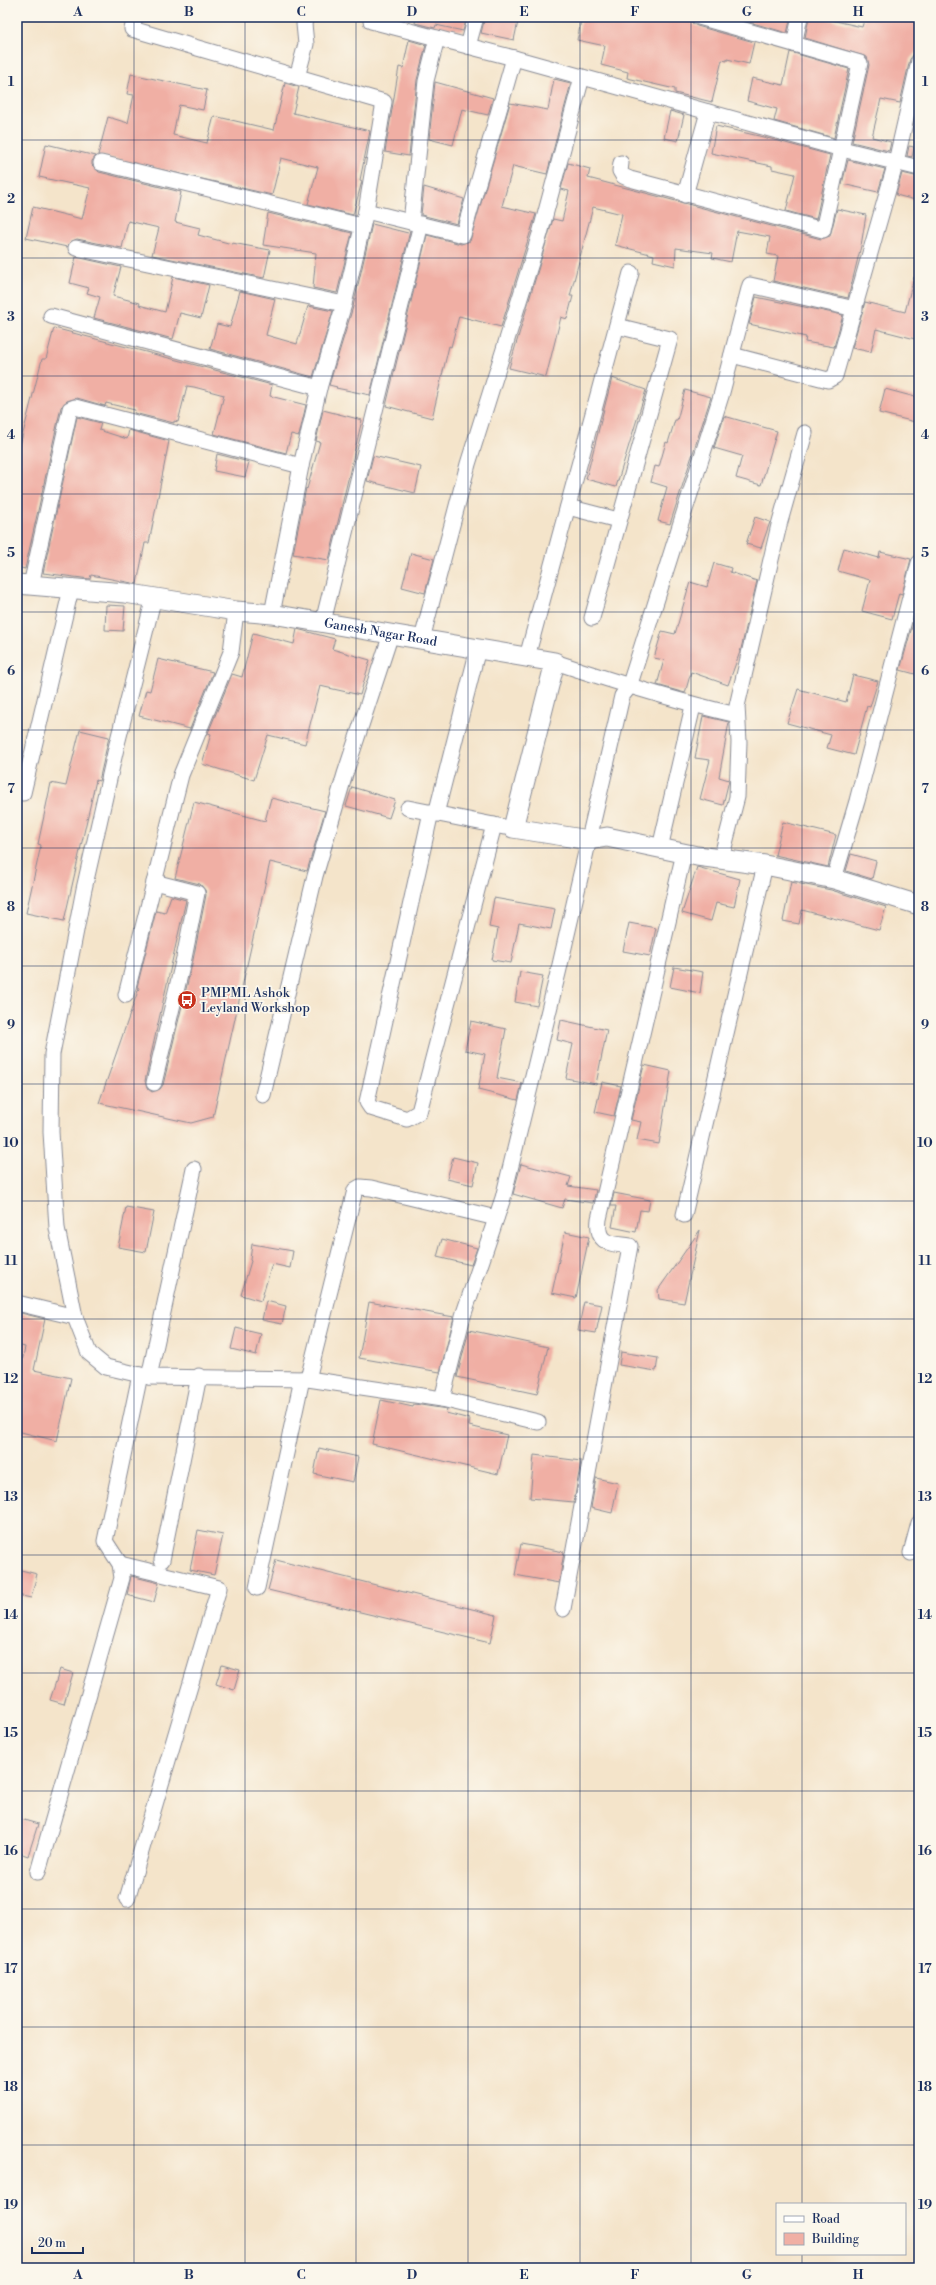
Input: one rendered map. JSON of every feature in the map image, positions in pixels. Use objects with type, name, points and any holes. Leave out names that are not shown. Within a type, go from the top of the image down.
[{"type":"street","points":[[135,17],[132,30],[384,102],[366,211],[344,304],[319,388],[301,466],[272,614]]},
{"type":"street","points":[[297,77],[306,44],[304,24],[306,17]]},
{"type":"street","points":[[468,46],[476,17]]},
{"type":"street","points":[[621,163],[620,171],[623,176],[685,195],[823,230],[860,63],[699,17]]},
{"type":"street","points":[[794,44],[800,17]]},
{"type":"street","points":[[370,21],[514,58],[842,149],[919,168]]},
{"type":"street","points":[[322,622],[416,223],[426,81],[438,38]]},
{"type":"street","points":[[366,211],[463,235],[514,58]]},
{"type":"street","points":[[732,355],[832,380],[839,367],[896,162],[919,61]]},
{"type":"street","points":[[422,639],[468,464],[540,234],[582,77]]},
{"type":"street","points":[[685,195],[708,112]]},
{"type":"street","points":[[101,163],[362,226]]},
{"type":"street","points":[[76,248],[344,304]]},
{"type":"street","points":[[527,657],[631,273]]},
{"type":"street","points":[[442,1399],[463,1316],[496,1218],[558,977],[621,702],[629,687],[721,396],[750,285],[855,310]]},
{"type":"street","points":[[51,316],[319,388]]},
{"type":"street","points":[[592,618],[618,520],[670,340],[617,326]]},
{"type":"street","points":[[24,584],[70,409],[75,407],[301,466]]},
{"type":"street","points":[[721,859],[737,797],[739,742],[737,716],[740,692],[779,525],[805,433]]},
{"type":"street","points":[[568,507],[618,520]]},
{"type":"street","points":[[834,879],[857,801],[919,563]]},
{"type":"street","name":"Ganesh Nagar Road","points":[[24,584],[154,597],[236,611],[272,614],[527,657],[554,662],[629,687],[693,706],[737,716]]},
{"type":"street","points":[[23,793],[71,589]]},
{"type":"street","points":[[154,597],[117,744],[84,889],[52,1054],[51,1132],[57,1228],[74,1317],[89,1353],[106,1367],[145,1376],[305,1379],[442,1399],[538,1422]]},
{"type":"street","points":[[126,995],[181,775],[231,652],[236,611]]},
{"type":"street","points":[[263,1095],[315,876],[345,774],[392,634]]},
{"type":"street","points":[[478,649],[434,813],[367,1102],[371,1108],[407,1119],[419,1112],[494,825]]},
{"type":"street","points":[[513,828],[554,662]]},
{"type":"street","points":[[660,848],[693,706]]},
{"type":"street","points":[[408,808],[494,825],[589,840],[607,837],[684,853],[765,865],[834,879],[919,905]]},
{"type":"street","points":[[563,1609],[630,1246],[606,1242],[600,1237],[598,1230],[599,1219],[684,853]]},
{"type":"street","points":[[684,1215],[765,865]]},
{"type":"street","points":[[154,882],[197,894],[184,958],[154,1083]]},
{"type":"street","points":[[38,1872],[122,1578],[120,1564],[105,1541],[194,1169]]},
{"type":"street","points":[[257,1588],[305,1379],[355,1190],[360,1187],[371,1188],[496,1218]]},
{"type":"street","points":[[17,1303],[74,1317]]},
{"type":"street","points":[[162,1560],[199,1376]]},
{"type":"street","points":[[911,1553],[919,1523]]},
{"type":"street","points":[[120,1564],[219,1588],[127,1899]]},
{"type":"building","points":[[416,17],[467,17],[463,31],[436,25],[435,28],[415,23]]},
{"type":"building","points":[[485,17],[519,17],[514,40],[481,33]]},
{"type":"building","points":[[582,17],[690,17],[692,23],[697,26],[754,42],[749,64],[727,59],[727,61],[722,60],[712,102],[675,93],[675,89],[627,78],[628,72],[601,65],[605,46],[577,40]]},
{"type":"building","points":[[732,17],[791,17],[787,33]]},
{"type":"building","points":[[809,17],[818,17],[862,27],[865,17],[919,17],[919,41],[916,52],[910,59],[900,103],[881,99],[872,137],[891,142],[889,151],[852,142],[869,65],[867,57],[805,38]]},
{"type":"building","points":[[409,40],[426,45],[417,80],[409,156],[385,152],[399,67],[403,68]]},
{"type":"building","points":[[790,52],[849,69],[834,138],[774,121],[777,109],[747,101],[752,78],[783,85]]},
{"type":"building","points":[[131,74],[207,90],[203,110],[179,105],[173,135],[207,143],[214,116],[274,130],[285,83],[299,87],[293,113],[370,131],[360,180],[362,181],[353,215],[308,204],[318,167],[281,158],[272,195],[98,155],[108,117],[128,123],[134,95],[127,94]]},
{"type":"building","points":[[554,79],[571,83],[547,174],[513,166],[502,206],[536,214],[501,327],[459,316],[451,347],[449,346],[432,418],[386,406],[427,235],[461,244],[470,241],[510,103],[548,110]]},
{"type":"building","points":[[435,82],[493,98],[488,115],[462,109],[453,145],[429,139]]},
{"type":"building","points":[[670,111],[684,115],[678,141],[664,138]]},
{"type":"building","points":[[716,126],[830,155],[816,219],[786,211],[795,174],[772,169],[772,166],[711,153]]},
{"type":"building","points":[[46,144],[96,156],[92,161],[92,165],[99,172],[181,192],[175,222],[200,228],[198,235],[232,244],[270,250],[264,278],[152,255],[159,228],[128,221],[122,248],[77,239],[70,242],[67,247],[26,238],[33,207],[82,219],[90,188],[39,177]]},
{"type":"building","points":[[909,146],[914,147],[912,157],[907,156]]},
{"type":"building","points":[[848,160],[885,169],[878,192],[842,184]]},
{"type":"building","points":[[568,163],[590,169],[588,178],[821,239],[830,236],[837,209],[866,215],[861,246],[848,298],[773,281],[778,256],[767,254],[770,237],[737,231],[731,262],[712,258],[713,253],[676,248],[675,266],[653,261],[654,255],[615,245],[622,214],[593,207],[570,296],[573,296],[567,319],[561,317],[546,377],[509,368],[553,219],[562,221],[569,191],[561,189]]},
{"type":"building","points":[[902,173],[919,177],[919,201],[896,195]]},
{"type":"building","points":[[424,187],[464,199],[457,224],[421,215]]},
{"type":"building","points":[[268,213],[352,233],[337,293],[313,288],[316,253],[263,245]]},
{"type":"building","points":[[372,224],[408,233],[410,231],[370,395],[336,388],[337,387],[329,385],[353,307]]},
{"type":"building","points":[[76,257],[121,267],[113,296],[140,303],[139,305],[165,312],[173,277],[209,285],[201,318],[180,313],[173,339],[94,318],[100,297],[87,293],[89,288],[70,283]]},
{"type":"building","points":[[914,277],[919,277],[919,340],[876,329],[871,352],[852,348],[865,302],[905,312]]},
{"type":"building","points":[[240,291],[275,299],[266,335],[297,344],[308,306],[333,311],[313,377],[210,349],[217,324],[230,327]]},
{"type":"building","points":[[756,297],[843,315],[834,347],[805,342],[806,337],[749,324]]},
{"type":"building","points":[[54,328],[272,385],[270,396],[306,405],[299,436],[291,434],[286,453],[214,434],[224,395],[194,387],[187,386],[178,422],[174,421],[174,423],[134,413],[135,410],[106,403],[105,406],[77,398],[67,401],[61,407],[25,569],[17,567],[17,457],[42,359],[46,359]]},
{"type":"building","points":[[612,378],[646,390],[616,487],[586,479]]},
{"type":"building","points":[[885,389],[919,398],[919,423],[879,413]]},
{"type":"building","points":[[685,390],[711,397],[670,524],[658,521],[667,487],[651,482],[655,466],[659,467],[666,442],[668,443],[675,420],[677,420]]},
{"type":"building","points":[[323,410],[362,420],[329,560],[293,554],[306,488],[307,489],[320,442],[316,441]]},
{"type":"building","points":[[724,416],[777,431],[761,485],[736,478],[742,456],[714,448]]},
{"type":"building","points":[[77,417],[101,423],[99,430],[127,439],[129,430],[169,441],[149,543],[145,543],[137,584],[91,575],[90,579],[43,573]]},
{"type":"building","points":[[217,454],[249,462],[245,477],[214,471]]},
{"type":"building","points":[[373,456],[421,467],[415,493],[367,481]]},
{"type":"building","points":[[755,517],[770,522],[761,548],[746,544]]},
{"type":"building","points":[[844,548],[879,558],[880,552],[911,559],[902,594],[899,593],[892,619],[862,611],[870,580],[838,571]]},
{"type":"building","points":[[411,553],[434,559],[425,593],[402,587]]},
{"type":"building","points":[[714,563],[731,568],[730,572],[757,581],[741,649],[728,685],[691,672],[685,693],[657,685],[664,660],[654,658],[662,631],[675,634],[690,582],[707,587]]},
{"type":"building","points":[[106,605],[125,606],[123,631],[105,630]]},
{"type":"building","points":[[915,616],[919,616],[919,675],[900,670]]},
{"type":"building","points":[[297,629],[335,639],[332,649],[370,660],[360,695],[320,686],[305,744],[268,735],[254,780],[202,764],[211,734],[208,733],[232,674],[242,677],[253,633],[294,644]]},
{"type":"building","points":[[158,659],[213,672],[190,729],[139,716],[146,690],[150,691]]},
{"type":"building","points":[[853,675],[878,681],[870,707],[867,706],[854,755],[827,748],[831,735],[787,723],[798,689],[846,702]]},
{"type":"building","points":[[703,716],[729,722],[719,777],[729,780],[723,805],[700,799],[710,760],[695,758]]},
{"type":"building","points":[[80,730],[109,737],[99,781],[96,780],[64,921],[26,913],[41,845],[38,844],[51,783],[66,786]]},
{"type":"building","points":[[352,787],[395,800],[389,818],[346,806]]},
{"type":"building","name":"PMPML Ashok Leyland Workshop","points":[[271,798],[325,811],[307,871],[270,862],[213,1117],[191,1123],[99,1103],[139,988],[137,987],[156,911],[165,913],[171,896],[186,900],[145,1081],[148,1089],[152,1092],[160,1089],[163,1085],[193,960],[206,895],[205,890],[200,884],[175,878],[194,802],[265,821]]},
{"type":"building","points":[[783,822],[836,835],[828,867],[775,855]]},
{"type":"building","points":[[851,854],[876,861],[872,879],[846,871]]},
{"type":"building","points":[[697,867],[740,879],[734,907],[716,903],[711,921],[682,913]]},
{"type":"building","points":[[791,882],[831,890],[886,907],[879,930],[802,910],[799,924],[783,921]]},
{"type":"building","points":[[494,898],[555,909],[551,929],[519,923],[511,963],[492,960],[498,929],[489,927]]},
{"type":"building","points":[[629,923],[656,928],[650,956],[623,951]]},
{"type":"building","points":[[674,967],[703,972],[700,993],[670,987]]},
{"type":"building","points":[[520,972],[543,976],[537,1006],[515,1002]]},
{"type":"building","points":[[561,1020],[607,1030],[596,1084],[566,1078],[573,1044],[557,1040]]},
{"type":"building","points":[[471,1021],[506,1029],[497,1078],[522,1083],[518,1100],[478,1090],[485,1054],[465,1050]]},
{"type":"building","points":[[644,1065],[671,1071],[659,1144],[637,1140],[641,1122],[631,1120]]},
{"type":"building","points":[[602,1082],[621,1086],[614,1116],[595,1112]]},
{"type":"building","points":[[453,1157],[478,1163],[473,1185],[447,1179]]},
{"type":"building","points":[[521,1164],[571,1177],[568,1186],[596,1190],[593,1203],[565,1199],[562,1208],[513,1194]]},
{"type":"building","points":[[614,1193],[650,1200],[648,1211],[640,1210],[636,1232],[612,1227],[616,1206],[611,1206]]},
{"type":"building","points":[[126,1207],[154,1212],[146,1252],[118,1247]]},
{"type":"building","points":[[700,1230],[684,1303],[659,1299],[658,1290]]},
{"type":"building","points":[[565,1232],[589,1237],[576,1298],[552,1293]]},
{"type":"building","points":[[442,1239],[477,1248],[471,1265],[437,1257]]},
{"type":"building","points":[[252,1244],[293,1251],[290,1268],[272,1264],[261,1301],[241,1295],[251,1261]]},
{"type":"building","points":[[266,1301],[286,1306],[282,1324],[262,1320]]},
{"type":"building","points":[[369,1302],[454,1317],[440,1372],[359,1358]]},
{"type":"building","points":[[584,1302],[602,1305],[596,1333],[578,1330]]},
{"type":"building","points":[[17,1312],[45,1319],[34,1370],[71,1378],[57,1441],[17,1431],[17,1387],[25,1347],[17,1345]]},
{"type":"building","points":[[236,1328],[261,1334],[256,1355],[231,1349]]},
{"type":"building","points":[[469,1330],[548,1347],[537,1394],[457,1377]]},
{"type":"building","points":[[621,1352],[658,1358],[656,1371],[619,1365]]},
{"type":"building","points":[[381,1400],[413,1407],[414,1404],[447,1409],[446,1413],[470,1419],[469,1426],[507,1435],[498,1474],[372,1444]]},
{"type":"building","points":[[319,1448],[358,1457],[353,1482],[314,1474]]},
{"type":"building","points":[[534,1455],[581,1461],[574,1502],[530,1498]]},
{"type":"building","points":[[596,1478],[618,1483],[612,1513],[591,1508]]},
{"type":"building","points":[[198,1530],[223,1535],[214,1575],[190,1570]]},
{"type":"building","points":[[521,1544],[564,1552],[559,1583],[515,1575]]},
{"type":"building","points":[[276,1560],[496,1615],[490,1643],[268,1590]]},
{"type":"building","points":[[17,1569],[37,1574],[31,1598],[17,1595]]},
{"type":"building","points":[[131,1576],[159,1583],[154,1602],[127,1595]]},
{"type":"building","points":[[222,1665],[240,1670],[234,1690],[216,1684]]},
{"type":"building","points":[[60,1669],[73,1673],[64,1704],[50,1700]]},
{"type":"building","points":[[17,1818],[38,1824],[28,1856],[17,1852]]},
{"type":"place","name":"PMPML Ashok Leyland Workshop","points":[[187,1000]]}]
